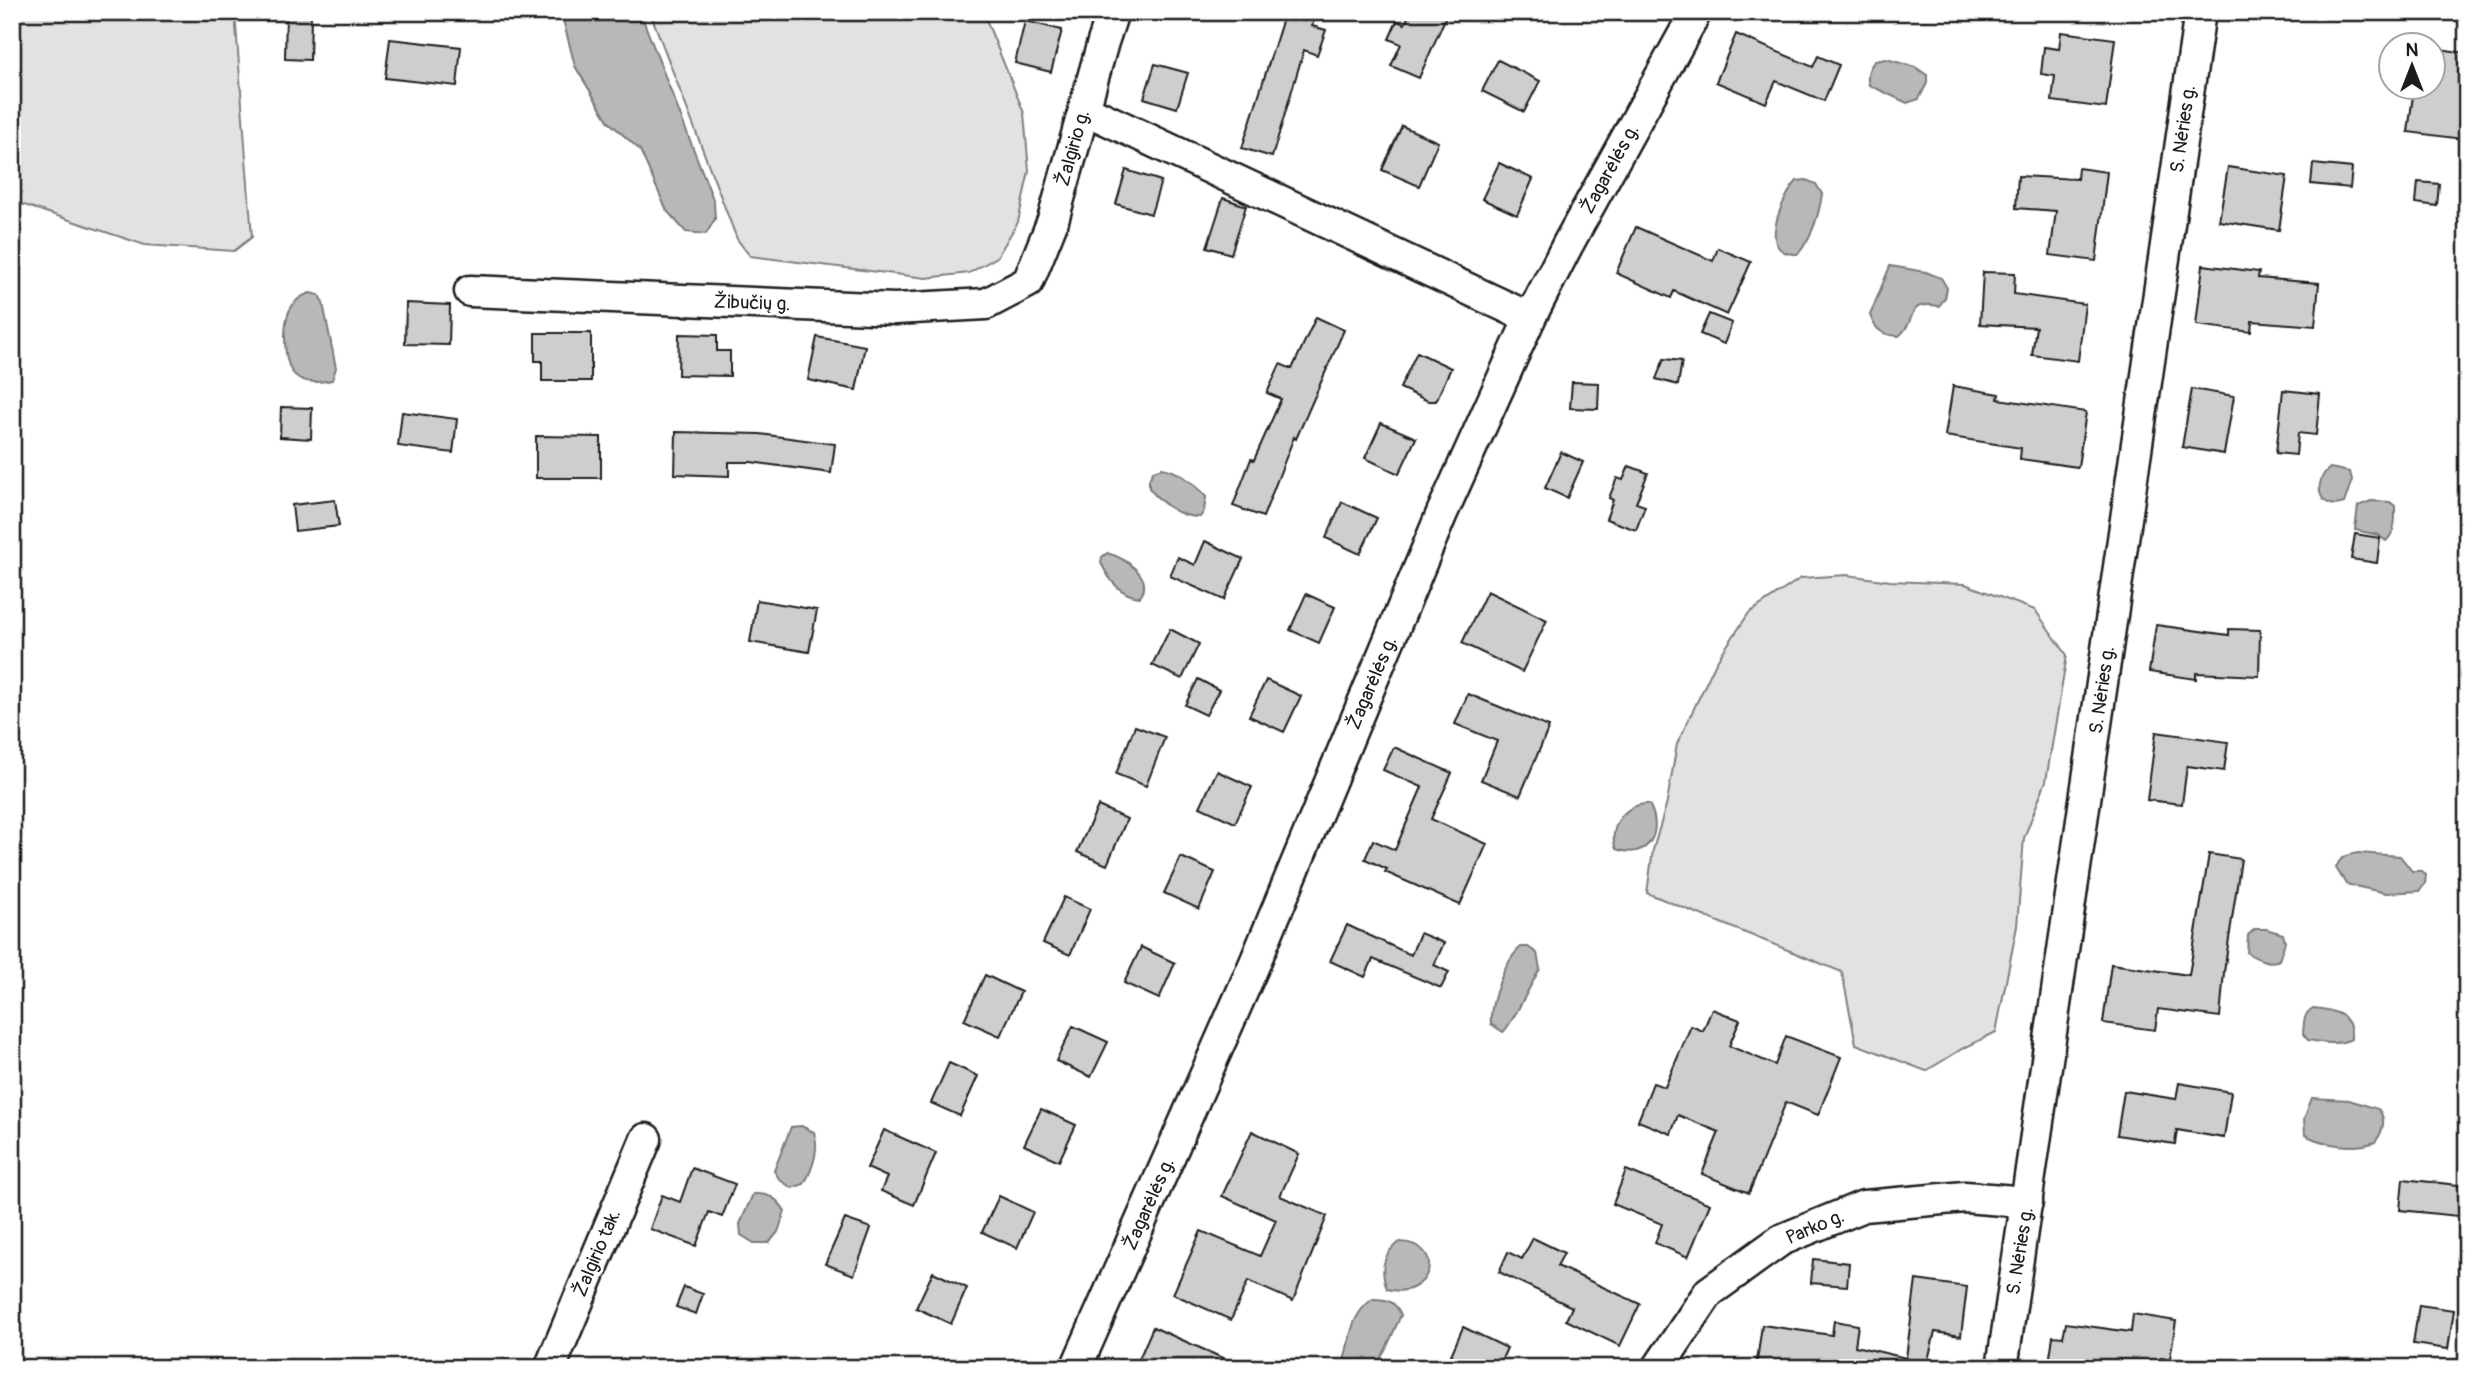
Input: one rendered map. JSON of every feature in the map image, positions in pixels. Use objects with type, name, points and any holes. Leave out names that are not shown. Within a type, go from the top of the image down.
[{"type":"street","name":"Žalgirio g.","points":[[1028,282],[1053,220],[1113,12]]},
{"type":"street","name":"Žagarėlės g.","points":[[1076,1368],[1255,965],[1443,513],[1530,318],[1567,244],[1696,12]]},
{"type":"street","name":"S. Nėries g.","points":[[2002,1368],[2200,12]]},
{"type":"street","points":[[1084,109],[1530,318]]},
{"type":"street","name":"Žibučių g.","points":[[470,291],[895,309],[986,304],[1028,282]]},
{"type":"street","name":"Žalgirio tak.","points":[[550,1368],[646,1139]]},
{"type":"street","name":"Parko g.","points":[[1658,1368],[1709,1292],[1781,1240],[1864,1206],[1965,1198],[2028,1202]]},
{"type":"shaded area","points":[[12,12],[235,12],[252,237],[234,251],[145,245],[12,201]]},
{"type":"shaded area","points":[[561,12],[640,12],[714,202],[715,219],[706,234],[686,232],[667,211],[640,150],[609,122],[575,66]]},
{"type":"shaded area","points":[[650,12],[983,12],[1024,113],[1029,171],[1018,222],[997,257],[969,273],[926,278],[750,256],[737,239]]},
{"type":"shaded area","points":[[1886,59],[1915,67],[1927,75],[1927,83],[1919,99],[1907,103],[1869,85],[1871,66],[1875,61]]},
{"type":"shaded area","points":[[1806,180],[1816,184],[1822,194],[1817,218],[1811,234],[1798,254],[1785,252],[1778,246],[1775,236],[1779,212],[1797,181]]},
{"type":"shaded area","points":[[1890,266],[1926,272],[1941,278],[1947,288],[1945,298],[1939,306],[1920,306],[1916,309],[1899,336],[1880,331],[1870,315]]},
{"type":"shaded area","points":[[310,293],[319,295],[323,303],[336,368],[332,380],[309,382],[301,379],[290,369],[287,360],[285,338],[289,311],[297,300]]},
{"type":"shaded area","points":[[1162,468],[1186,478],[1206,497],[1204,511],[1200,517],[1185,515],[1172,508],[1149,488],[1153,471]]},
{"type":"shaded area","points":[[2330,468],[2350,472],[2352,480],[2344,503],[2328,503],[2320,494],[2321,480]]},
{"type":"shaded area","points":[[2371,501],[2390,502],[2395,506],[2393,529],[2386,541],[2378,535],[2355,530],[2358,506]]},
{"type":"shaded area","points":[[1107,553],[1136,569],[1144,582],[1140,597],[1121,590],[1112,581],[1101,563],[1102,557]]},
{"type":"shaded area","points":[[1847,575],[1890,581],[1965,584],[2035,610],[2067,655],[2046,781],[2024,838],[2017,926],[1996,1032],[1926,1071],[1856,1044],[1842,972],[1647,893],[1653,850],[1667,802],[1677,744],[1716,662],[1749,613],[1801,578]]},
{"type":"shaded area","points":[[1649,804],[1655,824],[1651,841],[1637,851],[1616,849],[1614,832],[1621,818],[1633,807]]},
{"type":"shaded area","points":[[2358,853],[2400,856],[2412,871],[2422,871],[2426,875],[2425,884],[2419,891],[2386,893],[2346,884],[2336,868],[2344,857]]},
{"type":"shaded area","points":[[2255,929],[2283,934],[2285,942],[2279,960],[2267,961],[2247,953],[2248,935]]},
{"type":"shaded area","points":[[1521,947],[1528,947],[1537,953],[1540,969],[1503,1032],[1491,1024],[1493,1005],[1504,972]]},
{"type":"shaded area","points":[[2313,1008],[2335,1012],[2346,1019],[2351,1039],[2335,1043],[2308,1040],[2303,1034],[2304,1023],[2307,1013]]},
{"type":"shaded area","points":[[2312,1098],[2349,1100],[2378,1109],[2383,1121],[2378,1138],[2375,1142],[2349,1146],[2330,1144],[2305,1135],[2304,1119]]},
{"type":"shaded area","points":[[801,1126],[814,1132],[816,1152],[804,1184],[792,1188],[780,1180],[774,1171],[791,1127]]},
{"type":"shaded area","points":[[753,1194],[772,1197],[785,1211],[778,1232],[769,1243],[754,1243],[741,1235],[740,1224]]},
{"type":"shaded area","points":[[1400,1242],[1415,1245],[1424,1252],[1429,1261],[1423,1280],[1402,1291],[1387,1289],[1383,1269],[1389,1251]]},
{"type":"shaded area","points":[[1373,1299],[1390,1302],[1401,1315],[1385,1351],[1374,1368],[1342,1368],[1355,1321]]},
{"type":"building","points":[[1285,12],[1317,12],[1312,26],[1326,30],[1317,55],[1304,50],[1272,157],[1242,148]]},
{"type":"building","points":[[1410,12],[1448,12],[1419,78],[1391,66],[1401,44],[1389,39],[1397,21],[1405,24]]},
{"type":"building","points":[[286,14],[311,15],[310,60],[285,59]]},
{"type":"building","points":[[1025,21],[1062,30],[1051,72],[1015,63]]},
{"type":"building","points":[[2061,32],[2115,39],[2106,108],[2052,101],[2055,76],[2041,74],[2044,47],[2059,49]]},
{"type":"building","points":[[1736,34],[1813,67],[1818,56],[1839,65],[1824,101],[1776,81],[1766,103],[1716,82]]},
{"type":"building","points":[[390,39],[461,47],[457,86],[385,78]]},
{"type":"building","points":[[2448,50],[2467,53],[2467,101],[2462,139],[2408,132],[2412,102],[2448,102]]},
{"type":"building","points":[[1498,60],[1540,81],[1524,112],[1482,91]]},
{"type":"building","points":[[1155,64],[1188,73],[1177,108],[1144,98]]},
{"type":"building","points":[[1402,126],[1438,142],[1419,186],[1382,170]]},
{"type":"building","points":[[1499,163],[1533,179],[1517,215],[1482,199]]},
{"type":"building","points":[[2313,164],[2352,168],[2350,188],[2311,184]]},
{"type":"building","points":[[2228,167],[2287,176],[2279,230],[2219,221]]},
{"type":"building","points":[[2078,168],[2107,172],[2096,261],[2050,255],[2056,211],[2016,208],[2018,176],[2077,179]]},
{"type":"building","points":[[1126,170],[1161,181],[1151,214],[1116,204]]},
{"type":"building","points":[[2418,182],[2439,184],[2437,206],[2416,203]]},
{"type":"building","points":[[1223,198],[1246,206],[1231,254],[1207,247]]},
{"type":"building","points":[[1636,227],[1713,261],[1718,248],[1751,262],[1727,315],[1674,291],[1671,298],[1616,273]]},
{"type":"building","points":[[2203,265],[2259,272],[2258,278],[2319,283],[2315,326],[2252,321],[2251,332],[2196,325]]},
{"type":"building","points":[[1983,272],[2015,273],[2014,294],[2085,304],[2078,361],[2032,355],[2036,327],[1980,324]]},
{"type":"building","points":[[406,303],[450,305],[449,345],[405,344]]},
{"type":"building","points":[[1709,314],[1732,323],[1724,344],[1700,334]]},
{"type":"building","points":[[1316,317],[1344,330],[1296,439],[1294,437],[1263,517],[1233,506],[1251,459],[1254,460],[1281,399],[1267,393],[1280,364],[1292,369]]},
{"type":"building","points":[[535,333],[591,333],[591,381],[542,381],[542,361],[535,361]]},
{"type":"building","points":[[679,334],[717,335],[717,351],[730,351],[730,376],[678,375]]},
{"type":"building","points":[[817,337],[865,346],[856,390],[808,380]]},
{"type":"building","points":[[1417,352],[1451,368],[1436,401],[1428,401],[1400,388]]},
{"type":"building","points":[[1664,359],[1682,361],[1678,385],[1656,379]]},
{"type":"building","points":[[1572,382],[1599,383],[1598,409],[1570,408]]},
{"type":"building","points":[[1953,386],[1999,394],[1998,399],[2086,412],[2078,467],[2020,459],[2021,448],[1945,436]]},
{"type":"building","points":[[2192,389],[2234,396],[2224,454],[2182,447]]},
{"type":"building","points":[[2283,390],[2320,394],[2316,435],[2298,433],[2296,455],[2276,453]]},
{"type":"building","points":[[281,407],[312,408],[311,439],[280,437]]},
{"type":"building","points":[[402,412],[457,419],[453,453],[398,446]]},
{"type":"building","points":[[1381,423],[1416,438],[1399,474],[1365,458]]},
{"type":"building","points":[[676,432],[760,434],[835,444],[831,473],[751,462],[729,462],[729,476],[675,474]]},
{"type":"building","points":[[536,436],[601,437],[601,478],[536,478]]},
{"type":"building","points":[[1561,452],[1583,462],[1567,498],[1545,488]]},
{"type":"building","points":[[1629,466],[1648,473],[1636,503],[1645,506],[1636,530],[1606,519],[1613,500],[1609,498],[1617,478],[1623,480]]},
{"type":"building","points":[[335,500],[339,526],[295,531],[292,505]]},
{"type":"building","points":[[1342,502],[1377,518],[1360,554],[1326,538]]},
{"type":"building","points":[[2355,534],[2380,538],[2377,563],[2351,559]]},
{"type":"building","points":[[1205,541],[1243,559],[1224,600],[1170,576],[1178,557],[1195,565]]},
{"type":"building","points":[[1487,591],[1547,620],[1522,672],[1462,643]]},
{"type":"building","points":[[1306,594],[1335,607],[1319,643],[1290,630]]},
{"type":"building","points":[[757,600],[817,610],[809,652],[750,642]]},
{"type":"building","points":[[2156,625],[2229,635],[2229,629],[2260,630],[2259,676],[2196,673],[2196,679],[2149,672]]},
{"type":"building","points":[[1170,629],[1199,644],[1182,679],[1152,665]]},
{"type":"building","points":[[1198,679],[1219,690],[1206,715],[1185,705]]},
{"type":"building","points":[[1266,680],[1301,696],[1284,732],[1249,716]]},
{"type":"building","points":[[1468,694],[1549,727],[1520,796],[1481,780],[1497,741],[1455,724]]},
{"type":"building","points":[[1135,726],[1165,737],[1146,786],[1116,774]]},
{"type":"building","points":[[2156,732],[2228,742],[2224,771],[2187,766],[2182,804],[2147,800]]},
{"type":"building","points":[[1394,747],[1452,773],[1431,819],[1487,844],[1460,905],[1385,872],[1387,869],[1365,859],[1373,840],[1395,850],[1422,787],[1383,770]]},
{"type":"building","points":[[1217,771],[1252,787],[1235,823],[1200,807]]},
{"type":"building","points":[[1098,806],[1127,819],[1107,865],[1077,852]]},
{"type":"building","points":[[2209,854],[2241,859],[2220,1017],[2158,1009],[2155,1030],[2103,1023],[2111,964],[2189,975]]},
{"type":"building","points":[[1181,857],[1215,872],[1199,909],[1164,893]]},
{"type":"building","points":[[1064,897],[1090,909],[1070,955],[1043,943]]},
{"type":"building","points":[[1347,925],[1411,955],[1420,933],[1444,943],[1434,965],[1449,972],[1441,988],[1373,959],[1365,977],[1330,961]]},
{"type":"building","points":[[1141,947],[1175,963],[1159,999],[1124,983]]},
{"type":"building","points":[[985,975],[1021,992],[1000,1036],[964,1020]]},
{"type":"building","points":[[1712,1009],[1740,1020],[1729,1046],[1775,1065],[1786,1036],[1841,1057],[1818,1115],[1786,1102],[1749,1193],[1702,1174],[1719,1132],[1678,1115],[1671,1134],[1638,1121],[1653,1083],[1665,1087],[1691,1026],[1703,1031]]},
{"type":"building","points":[[1073,1026],[1108,1042],[1091,1077],[1056,1061]]},
{"type":"building","points":[[949,1063],[978,1076],[960,1116],[931,1103]]},
{"type":"building","points":[[2179,1083],[2231,1092],[2224,1138],[2177,1130],[2175,1144],[2117,1135],[2124,1091],[2176,1099]]},
{"type":"building","points":[[1041,1109],[1076,1125],[1059,1161],[1024,1145]]},
{"type":"building","points":[[884,1130],[936,1153],[914,1205],[881,1191],[887,1177],[867,1168]]},
{"type":"building","points":[[1252,1131],[1299,1154],[1280,1196],[1327,1216],[1293,1301],[1248,1281],[1231,1320],[1173,1294],[1201,1231],[1260,1256],[1276,1220],[1222,1196]]},
{"type":"building","points":[[692,1168],[735,1184],[722,1217],[709,1212],[696,1246],[650,1229],[662,1195],[680,1202]]},
{"type":"building","points":[[1626,1170],[1710,1204],[1688,1257],[1655,1243],[1662,1224],[1613,1204]]},
{"type":"building","points":[[2403,1179],[2467,1186],[2467,1217],[2400,1210]]},
{"type":"building","points":[[999,1196],[1033,1212],[1017,1248],[982,1232]]},
{"type":"building","points":[[845,1219],[871,1228],[854,1275],[825,1264]]},
{"type":"building","points":[[1533,1238],[1564,1253],[1557,1266],[1640,1304],[1620,1346],[1566,1320],[1572,1307],[1499,1272],[1508,1252],[1522,1259]]},
{"type":"building","points":[[1813,1259],[1849,1263],[1847,1286],[1811,1283]]},
{"type":"building","points":[[933,1272],[967,1288],[951,1324],[916,1308]]},
{"type":"building","points":[[1916,1280],[1967,1287],[1961,1336],[1935,1332],[1926,1368],[1756,1368],[1762,1325],[1832,1335],[1834,1321],[1858,1325],[1855,1346],[1906,1358]]},
{"type":"building","points":[[684,1287],[703,1294],[696,1314],[676,1307]]},
{"type":"building","points":[[2419,1305],[2454,1310],[2448,1349],[2413,1344]]},
{"type":"building","points":[[2133,1314],[2176,1321],[2170,1359],[2161,1358],[2160,1368],[2059,1368],[2060,1364],[2049,1363],[2053,1336],[2063,1337],[2066,1323],[2131,1332]]},
{"type":"building","points":[[1153,1327],[1245,1368],[1135,1368]]},
{"type":"building","points":[[1463,1327],[1507,1348],[1498,1368],[1478,1368],[1451,1355]]}]
